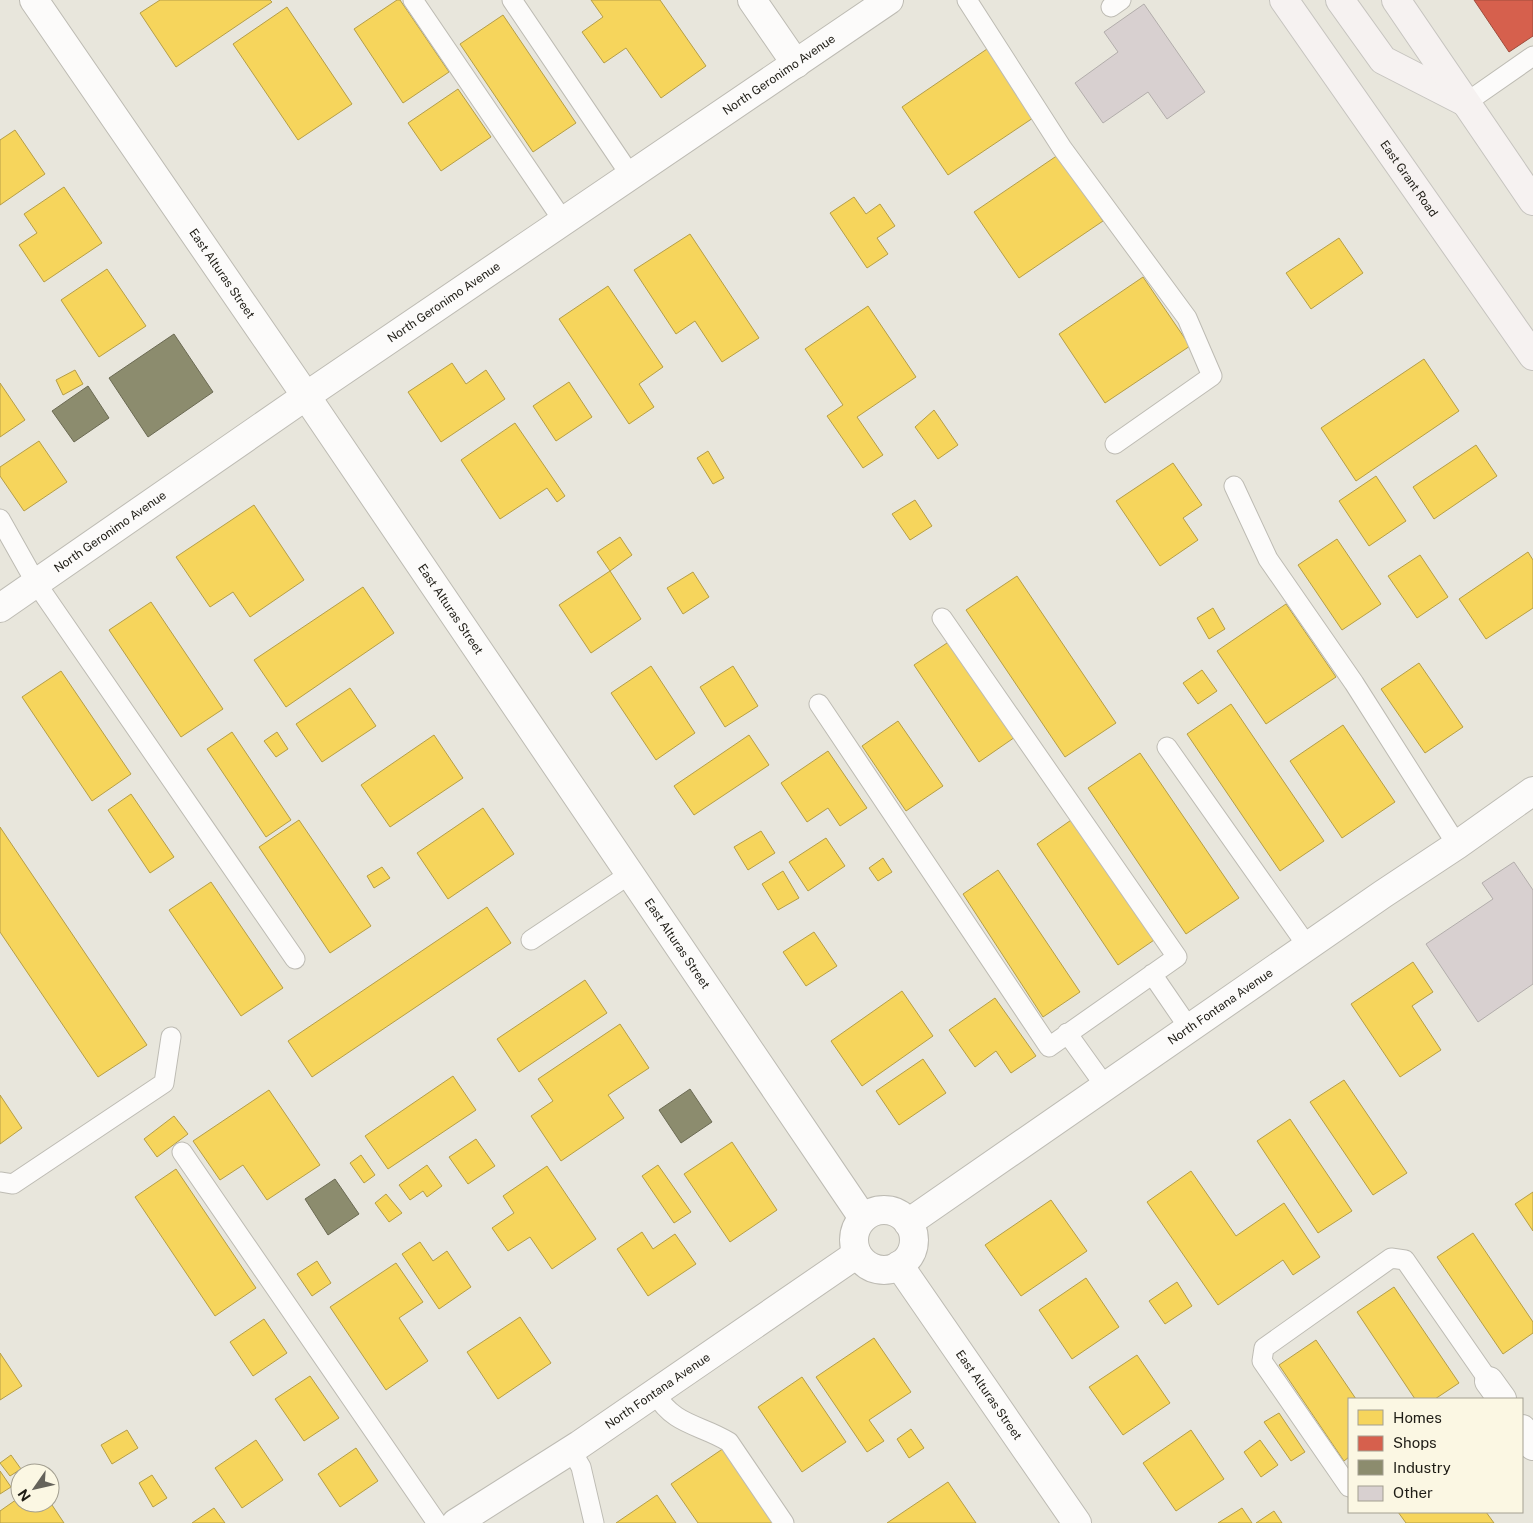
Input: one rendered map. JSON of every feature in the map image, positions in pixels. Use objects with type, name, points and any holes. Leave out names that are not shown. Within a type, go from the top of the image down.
[{"type":"main road","name":"East Grant Road","points":[[1284,0],[1533,356]]},
{"type":"main road","points":[[1340,0],[1383,60],[1467,102]]},
{"type":"main road","points":[[1396,0],[1533,200]]},
{"type":"street","name":"East Alturas Street","points":[[34,0],[306,396],[864,1218]]},
{"type":"street","points":[[752,0],[796,64]]},
{"type":"street","name":"North Geronimo Avenue","points":[[0,608],[306,396],[889,0]]},
{"type":"street","name":"North Fontana Avenue","points":[[908,1223],[1189,1028],[1457,846],[1533,791]]},
{"type":"street","points":[[878,1210],[888,1210],[898,1214],[908,1223],[912,1229],[914,1239],[907,1259],[890,1270],[879,1270],[863,1262],[854,1246],[854,1237],[856,1227],[868,1214],[878,1210]]},
{"type":"street","name":"North Fontana Avenue","points":[[471,1519],[858,1254]]},
{"type":"street","name":"East Alturas Street","points":[[900,1265],[1077,1523]]},
{"type":"street","points":[[1523,1431],[1533,1446]]},
{"type":"lane","points":[[413,0],[564,222]]},
{"type":"lane","points":[[512,0],[631,176]]},
{"type":"lane","points":[[967,0],[1062,148],[1187,318],[1212,376],[1115,444]]},
{"type":"lane","points":[[1467,102],[1533,56]]},
{"type":"lane","points":[[1234,486],[1268,559],[1354,683],[1457,846]]},
{"type":"lane","points":[[0,519],[36,583],[294,959]]},
{"type":"lane","points":[[819,704],[1049,1047],[1177,957],[942,618]]},
{"type":"lane","points":[[1167,747],[1308,947]]},
{"type":"lane","points":[[531,940],[630,874]]},
{"type":"lane","points":[[1152,974],[1189,1028]]},
{"type":"lane","points":[[1068,1033],[1105,1086]]},
{"type":"lane","points":[[0,1182],[13,1184],[164,1083],[171,1037]]},
{"type":"lane","points":[[182,1152],[437,1523]]},
{"type":"lane","points":[[1348,1487],[1262,1361],[1264,1348],[1391,1258],[1405,1260],[1495,1390]]},
{"type":"lane","points":[[655,1393],[662,1406],[678,1418],[718,1435],[728,1442],[784,1523]]},
{"type":"lane","points":[[571,1450],[581,1467],[594,1523]]},
{"type":"building: Homes","points":[[160,0],[270,0],[272,2],[176,67],[140,13]]},
{"type":"building: Homes","points":[[397,0],[400,0],[449,72],[403,103],[354,29]]},
{"type":"building: Homes","points":[[591,0],[660,0],[706,66],[661,98],[626,48],[604,63],[582,32],[603,17]]},
{"type":"building: Homes","points":[[287,7],[352,104],[298,140],[233,44]]},
{"type":"building: Homes","points":[[503,15],[576,123],[533,152],[460,44]]},
{"type":"building: Homes","points":[[987,49],[1033,118],[948,175],[902,107]]},
{"type":"building: Homes","points":[[458,89],[491,137],[441,171],[408,123]]},
{"type":"building: Homes","points":[[15,130],[45,174],[0,205],[0,140]]},
{"type":"building: Homes","points":[[1058,155],[1103,221],[1019,278],[974,212]]},
{"type":"building: Homes","points":[[64,187],[102,243],[44,282],[19,245],[37,233],[24,214]]},
{"type":"building: Homes","points":[[854,197],[866,214],[880,204],[895,226],[877,238],[888,254],[867,268],[830,213]]},
{"type":"building: Homes","points":[[690,234],[759,338],[722,362],[695,321],[676,334],[634,270]]},
{"type":"building: Homes","points":[[1339,238],[1363,273],[1311,309],[1286,273]]},
{"type":"building: Homes","points":[[107,269],[146,326],[99,357],[61,300]]},
{"type":"building: Homes","points":[[1143,277],[1190,346],[1105,403],[1059,334]]},
{"type":"building: Homes","points":[[608,286],[663,367],[639,384],[654,407],[629,424],[559,319]]},
{"type":"building: Homes","points":[[868,306],[916,377],[857,417],[883,455],[863,468],[827,416],[843,405],[805,349]]},
{"type":"building: Homes","points":[[1424,359],[1459,411],[1356,481],[1321,428]]},
{"type":"building: Homes","points":[[452,363],[466,384],[486,370],[505,399],[441,442],[408,392]]},
{"type":"building: Homes","points":[[75,370],[83,384],[63,395],[56,380]]},
{"type":"building: Homes","points":[[569,382],[592,417],[556,441],[533,406]]},
{"type":"building: Homes","points":[[0,383],[25,420],[0,437]]},
{"type":"building: Homes","points":[[934,410],[958,445],[938,459],[915,427]]},
{"type":"building: Homes","points":[[515,423],[565,496],[557,502],[547,488],[500,519],[461,460]]},
{"type":"building: Homes","points":[[39,441],[67,482],[24,511],[0,476],[0,467]]},
{"type":"building: Homes","points":[[1476,445],[1497,476],[1434,519],[1413,487]]},
{"type":"building: Homes","points":[[708,451],[724,478],[713,484],[697,458]]},
{"type":"building: Homes","points":[[1173,463],[1202,505],[1183,518],[1198,540],[1160,566],[1116,501]]},
{"type":"building: Homes","points":[[1376,476],[1406,521],[1369,546],[1339,501]]},
{"type":"building: Homes","points":[[915,500],[932,526],[910,540],[892,514]]},
{"type":"building: Homes","points":[[254,505],[304,580],[250,617],[233,592],[210,607],[176,557]]},
{"type":"building: Homes","points":[[620,537],[632,555],[610,571],[597,552]]},
{"type":"building: Homes","points":[[1337,539],[1381,604],[1342,630],[1298,565]]},
{"type":"building: Homes","points":[[1528,552],[1533,560],[1533,608],[1486,639],[1459,599]]},
{"type":"building: Homes","points":[[1420,555],[1448,597],[1417,618],[1388,576]]},
{"type":"building: Homes","points":[[610,571],[641,619],[591,653],[559,605]]},
{"type":"building: Homes","points":[[693,572],[709,597],[683,614],[667,588]]},
{"type":"building: Homes","points":[[1017,576],[1116,723],[1065,757],[966,610]]},
{"type":"building: Homes","points":[[363,587],[394,633],[286,707],[254,660]]},
{"type":"building: Homes","points":[[151,602],[223,709],[181,737],[109,630]]},
{"type":"building: Homes","points":[[1286,604],[1336,677],[1266,724],[1217,651]]},
{"type":"building: Homes","points":[[1213,608],[1225,629],[1209,639],[1197,618]]},
{"type":"building: Homes","points":[[950,641],[1018,735],[979,762],[914,665]]},
{"type":"building: Homes","points":[[1419,663],[1463,727],[1425,753],[1381,689]]},
{"type":"building: Homes","points":[[651,666],[695,733],[656,760],[611,693]]},
{"type":"building: Homes","points":[[733,666],[758,706],[725,727],[700,687]]},
{"type":"building: Homes","points":[[1202,670],[1217,691],[1198,704],[1183,683]]},
{"type":"building: Homes","points":[[61,671],[131,774],[92,801],[22,697]]},
{"type":"building: Homes","points":[[350,688],[376,726],[322,762],[296,724]]},
{"type":"building: Homes","points":[[1231,704],[1324,841],[1280,871],[1187,734]]},
{"type":"building: Homes","points":[[898,721],[943,786],[906,811],[862,746]]},
{"type":"building: Homes","points":[[1343,725],[1395,802],[1342,838],[1290,761]]},
{"type":"building: Homes","points":[[232,732],[291,820],[266,837],[207,749]]},
{"type":"building: Homes","points":[[277,732],[288,749],[276,757],[264,741]]},
{"type":"building: Homes","points":[[434,735],[463,778],[390,827],[361,785]]},
{"type":"building: Homes","points":[[749,735],[769,765],[694,815],[674,786]]},
{"type":"building: Homes","points":[[828,751],[867,808],[840,826],[828,808],[807,822],[781,783]]},
{"type":"building: Homes","points":[[1140,753],[1239,898],[1186,934],[1088,788]]},
{"type":"building: Homes","points":[[131,794],[174,857],[150,873],[108,810]]},
{"type":"building: Homes","points":[[483,808],[514,854],[448,899],[417,853]]},
{"type":"building: Homes","points":[[1074,818],[1157,938],[1118,965],[1037,844]]},
{"type":"building: Homes","points":[[299,820],[371,926],[330,953],[259,847]]},
{"type":"building: Homes","points":[[0,827],[147,1045],[98,1077],[0,932]]},
{"type":"building: Homes","points":[[761,831],[775,853],[748,870],[734,847]]},
{"type":"building: Homes","points":[[826,838],[845,866],[808,891],[789,862]]},
{"type":"building: Homes","points":[[883,858],[892,872],[878,881],[869,868]]},
{"type":"building: Homes","points":[[382,867],[390,878],[374,888],[367,876]]},
{"type":"building: Homes","points":[[998,870],[1080,992],[1043,1017],[963,894]]},
{"type":"building: Homes","points":[[783,871],[799,898],[778,910],[762,884]]},
{"type":"building: Homes","points":[[211,882],[283,988],[241,1016],[169,910]]},
{"type":"building: Homes","points":[[487,907],[511,943],[312,1077],[288,1041]]},
{"type":"building: Homes","points":[[814,932],[837,966],[806,986],[783,952]]},
{"type":"building: Homes","points":[[1413,962],[1433,992],[1412,1006],[1441,1050],[1400,1077],[1351,1004]]},
{"type":"building: Homes","points":[[585,980],[607,1013],[519,1072],[497,1039]]},
{"type":"building: Homes","points":[[902,991],[933,1036],[862,1086],[831,1041]]},
{"type":"building: Homes","points":[[995,998],[1036,1056],[1011,1073],[996,1051],[975,1067],[949,1030]]},
{"type":"building: Homes","points":[[620,1024],[649,1068],[608,1095],[624,1118],[561,1161],[531,1116],[553,1101],[538,1079]]},
{"type":"building: Homes","points":[[923,1059],[946,1093],[899,1125],[876,1091]]},
{"type":"building: Homes","points":[[453,1076],[476,1110],[388,1169],[365,1136]]},
{"type":"building: Homes","points":[[1344,1080],[1407,1173],[1373,1195],[1310,1102]]},
{"type":"building: Homes","points":[[269,1090],[320,1165],[267,1200],[243,1165],[220,1180],[193,1141]]},
{"type":"building: Homes","points":[[0,1095],[22,1128],[0,1144]]},
{"type":"building: Homes","points":[[174,1116],[188,1134],[157,1157],[144,1139]]},
{"type":"building: Homes","points":[[1290,1119],[1352,1211],[1318,1233],[1257,1141]]},
{"type":"building: Homes","points":[[476,1139],[495,1166],[468,1184],[449,1157]]},
{"type":"building: Homes","points":[[732,1142],[777,1210],[730,1242],[684,1174]]},
{"type":"building: Homes","points":[[361,1155],[375,1175],[364,1183],[350,1163]]},
{"type":"building: Homes","points":[[427,1165],[442,1186],[427,1197],[423,1191],[410,1200],[399,1185]]},
{"type":"building: Homes","points":[[658,1165],[691,1212],[674,1223],[642,1176]]},
{"type":"building: Homes","points":[[547,1166],[596,1239],[552,1269],[530,1237],[508,1251],[492,1228],[514,1213],[503,1196]]},
{"type":"building: Homes","points":[[176,1169],[256,1288],[215,1316],[135,1197]]},
{"type":"building: Homes","points":[[1191,1171],[1236,1236],[1284,1203],[1320,1257],[1293,1275],[1283,1260],[1218,1305],[1147,1202]]},
{"type":"building: Homes","points":[[1533,1192],[1533,1231],[1515,1204]]},
{"type":"building: Homes","points":[[386,1194],[402,1213],[389,1222],[375,1203]]},
{"type":"building: Homes","points":[[1051,1200],[1087,1251],[1021,1296],[985,1245]]},
{"type":"building: Homes","points":[[642,1232],[653,1249],[675,1234],[696,1264],[648,1296],[617,1249]]},
{"type":"building: Homes","points":[[1473,1233],[1533,1322],[1533,1333],[1503,1354],[1437,1257]]},
{"type":"building: Homes","points":[[420,1242],[433,1261],[447,1251],[471,1287],[439,1309],[402,1254]]},
{"type":"building: Homes","points":[[317,1261],[331,1283],[312,1296],[297,1274]]},
{"type":"building: Homes","points":[[396,1263],[423,1302],[399,1318],[428,1361],[386,1390],[330,1307]]},
{"type":"building: Homes","points":[[1086,1278],[1119,1327],[1072,1359],[1039,1310]]},
{"type":"building: Homes","points":[[1177,1282],[1192,1306],[1165,1324],[1149,1301]]},
{"type":"building: Homes","points":[[1394,1287],[1459,1383],[1436,1398],[1414,1398],[1357,1312]]},
{"type":"building: Homes","points":[[520,1317],[551,1363],[498,1399],[467,1352]]},
{"type":"building: Homes","points":[[264,1319],[287,1353],[253,1376],[230,1342]]},
{"type":"building: Homes","points":[[874,1338],[911,1392],[869,1420],[884,1441],[867,1452],[816,1377]]},
{"type":"building: Homes","points":[[1316,1340],[1355,1398],[1348,1398],[1348,1458],[1344,1461],[1279,1365]]},
{"type":"building: Homes","points":[[0,1353],[22,1386],[0,1400]]},
{"type":"building: Homes","points":[[1137,1355],[1170,1403],[1123,1435],[1089,1387]]},
{"type":"building: Homes","points":[[310,1376],[339,1418],[304,1441],[275,1399]]},
{"type":"building: Homes","points":[[802,1377],[846,1442],[802,1472],[758,1407]]},
{"type":"building: Homes","points":[[1279,1413],[1305,1452],[1291,1461],[1264,1422]]},
{"type":"building: Homes","points":[[911,1429],[924,1448],[909,1458],[897,1439]]},
{"type":"building: Homes","points":[[127,1430],[138,1448],[112,1464],[101,1445]]},
{"type":"building: Homes","points":[[1191,1430],[1224,1479],[1176,1511],[1143,1463]]},
{"type":"building: Homes","points":[[256,1440],[283,1480],[242,1508],[215,1468]]},
{"type":"building: Homes","points":[[1260,1440],[1278,1465],[1261,1477],[1244,1452]]},
{"type":"building: Homes","points":[[356,1448],[378,1481],[340,1507],[318,1474]]},
{"type":"building: Homes","points":[[724,1448],[774,1523],[698,1523],[671,1484]]},
{"type":"building: Homes","points":[[11,1455],[17,1463],[10,1463],[10,1476],[0,1463]]},
{"type":"building: Homes","points":[[0,1471],[10,1488],[0,1494]]},
{"type":"building: Homes","points":[[152,1475],[167,1498],[153,1507],[139,1483]]},
{"type":"building: Homes","points":[[948,1482],[976,1523],[887,1523]]},
{"type":"building: Homes","points":[[657,1495],[676,1523],[616,1523]]},
{"type":"building: Homes","points":[[10,1504],[10,1513],[57,1513],[64,1523],[0,1523],[0,1511]]},
{"type":"building: Homes","points":[[214,1508],[225,1523],[192,1523]]},
{"type":"building: Homes","points":[[1242,1508],[1252,1523],[1218,1523]]},
{"type":"building: Homes","points":[[1274,1511],[1282,1523],[1256,1523]]},
{"type":"building: Homes","points":[[1399,1513],[1487,1513],[1494,1523],[1406,1523]]},
{"type":"building: Shops","points":[[1474,0],[1533,0],[1533,36],[1509,52]]},
{"type":"building: Industry","points":[[174,334],[213,392],[148,437],[109,378]]},
{"type":"building: Industry","points":[[88,386],[109,418],[74,442],[52,411]]},
{"type":"building: Industry","points":[[690,1089],[712,1122],[681,1143],[659,1110]]},
{"type":"building: Industry","points":[[335,1179],[359,1214],[328,1235],[305,1199]]},
{"type":"building: Other","points":[[1144,4],[1205,92],[1167,119],[1148,92],[1103,123],[1075,83],[1118,52],[1104,32]]},
{"type":"building: Other","points":[[1514,862],[1533,890],[1533,984],[1478,1022],[1426,944],[1493,899],[1482,883]]}]
